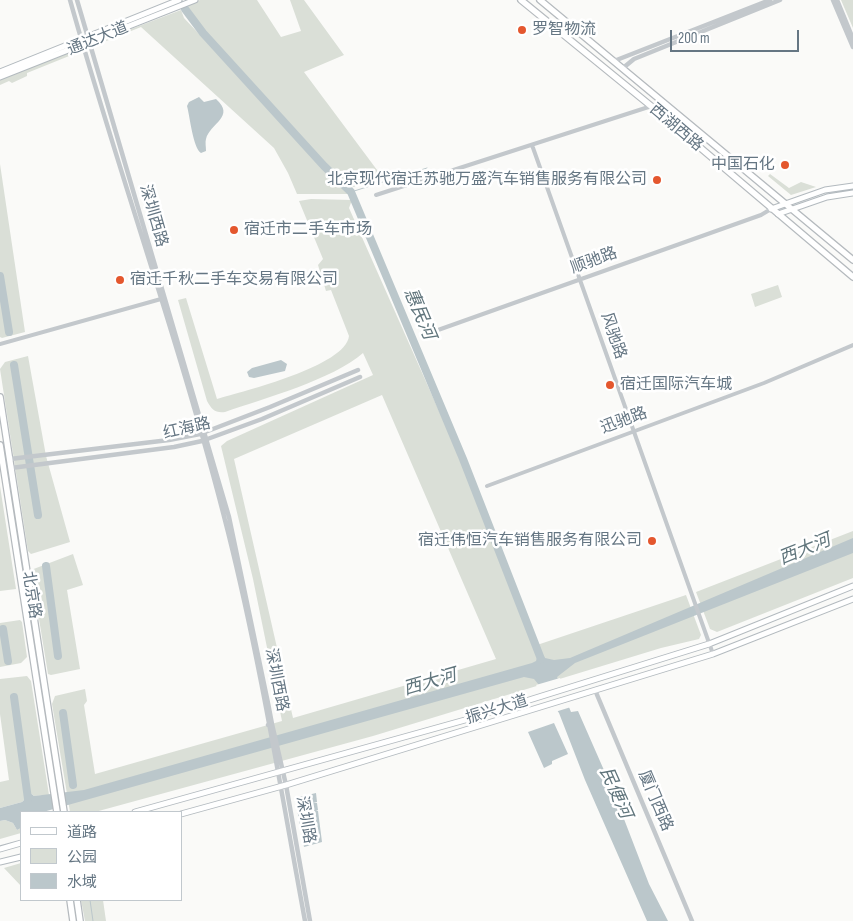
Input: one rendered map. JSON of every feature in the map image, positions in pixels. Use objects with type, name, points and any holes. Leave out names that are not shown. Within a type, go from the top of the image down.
[{"type":"main road","name":"通达大道","points":[[0,77],[179,0]]},
{"type":"main road","name":"通达大道","points":[[0,72],[195,0]]},
{"type":"main road","name":"西湖西路","points":[[521,0],[651,106],[853,277]]},
{"type":"main road","name":"西湖西路","points":[[540,0],[853,260]]},
{"type":"main road","points":[[771,209],[826,190],[853,186]]},
{"type":"main road","points":[[778,214],[827,197],[853,193]]},
{"type":"main road","name":"北京路","points":[[0,397],[58,793]]},
{"type":"main road","name":"北京路","points":[[0,445],[58,793]]},
{"type":"main road","name":"振兴大道","points":[[139,811],[466,720],[709,644],[853,586]]},
{"type":"main road","name":"振兴大道","points":[[182,814],[283,786],[713,654],[853,599]]},
{"type":"main road","points":[[58,793],[60,810]]},
{"type":"main road","points":[[0,849],[20,843]]},
{"type":"main road","points":[[0,862],[20,856]]},
{"type":"main road","points":[[70,901],[73,921]]},
{"type":"main road","points":[[77,901],[80,921]]},
{"type":"street","name":"深圳西路","points":[[70,0],[86,41],[205,440],[230,540],[270,726]]},
{"type":"street","name":"深圳西路","points":[[77,0],[86,41],[161,299],[203,433]]},
{"type":"street","points":[[751,0],[754,9]]},
{"type":"street","points":[[623,68],[634,59],[754,9],[770,0]]},
{"type":"street","points":[[614,61],[780,0]]},
{"type":"street","points":[[835,0],[853,39]]},
{"type":"street","points":[[835,0],[853,47]]},
{"type":"street","points":[[376,195],[664,102]]},
{"type":"street","name":"风驰路","points":[[532,145],[713,654]]},
{"type":"street","name":"顺驰路","points":[[424,335],[760,215],[771,209]]},
{"type":"street","points":[[0,344],[161,299]]},
{"type":"street","name":"迅驰路","points":[[487,486],[633,430],[764,383],[853,344]]},
{"type":"street","name":"红海路","points":[[10,460],[169,440],[203,433],[358,370]]},
{"type":"street","name":"红海路","points":[[11,468],[174,447],[205,440],[262,419],[360,377]]},
{"type":"street","name":"厦门西路","points":[[595,690],[692,921]]},
{"type":"street","name":"深圳路","points":[[270,726],[310,921]]},
{"type":"street","name":"深圳路","points":[[283,786],[304,921]]},
{"type":"green space","points":[[200,0],[257,0],[281,37],[301,31],[290,0],[304,0],[344,55],[304,72],[383,178],[350,188],[322,161],[203,30],[187,9],[187,5]]},
{"type":"green space","points":[[841,0],[853,0],[853,28]]},
{"type":"green space","points":[[181,10],[184,18],[350,194],[297,194],[274,148],[141,27],[27,73],[27,76],[12,83],[9,81],[0,85],[0,79]]},
{"type":"green space","points":[[0,164],[25,332],[2,338],[0,337]]},
{"type":"green space","points":[[770,174],[789,188],[801,182],[816,187],[791,195],[768,176]]},
{"type":"green space","points":[[311,199],[352,200],[349,208],[451,438],[534,646],[686,595],[701,635],[699,639],[661,648],[373,736],[99,811],[70,811],[52,704],[55,696],[85,689],[87,701],[84,705],[95,774],[282,721],[253,579],[221,446],[227,441],[373,375],[363,353],[350,363],[316,380],[225,412],[216,411],[212,409],[207,401],[178,300],[186,298],[217,399],[292,376],[331,357],[344,347],[349,336],[331,290],[326,291],[318,265],[323,259],[299,201]],"holes":[[[382,395],[496,659],[293,718],[234,459]]]},
{"type":"green space","points":[[778,285],[782,297],[755,307],[751,294]]},
{"type":"green space","points":[[28,356],[46,456],[70,542],[31,554],[28,551],[0,369],[5,362]]},
{"type":"green space","points":[[0,486],[16,589],[0,591]]},
{"type":"green space","points":[[853,531],[853,578],[717,632],[710,629],[696,592]]},
{"type":"green space","points":[[73,554],[83,585],[67,590],[80,669],[51,675],[48,674],[31,570]]},
{"type":"green space","points":[[20,620],[22,622],[27,657],[21,663],[0,667],[0,623]]},
{"type":"green space","points":[[27,676],[31,681],[49,795],[34,796],[25,789],[27,797],[22,802],[0,808],[0,782],[9,780],[0,714],[0,679]]},
{"type":"green space","points":[[5,820],[13,823],[17,830],[20,828],[20,833],[0,839],[0,821]]},
{"type":"green space","points":[[20,863],[20,885],[4,868]]},
{"type":"green space","points":[[81,901],[103,901],[106,921],[85,921]]},
{"type":"water","points":[[199,97],[204,102],[216,99],[223,111],[220,120],[208,133],[206,151],[201,153],[194,139],[187,106],[189,102]]},
{"type":"water","points":[[281,360],[287,364],[285,371],[254,378],[249,377],[247,372],[252,368]]},
{"type":"water","points":[[853,538],[853,553],[575,663],[557,677],[571,712],[578,711],[614,793],[649,884],[668,921],[647,921],[585,780],[559,713],[534,679],[524,677],[47,811],[20,811],[20,828],[17,830],[13,823],[5,820],[0,821],[0,808],[22,802],[27,797],[25,789],[34,796],[84,790],[532,663],[536,661],[539,651],[545,658],[554,660],[570,658]]},
{"type":"water","points":[[554,723],[568,754],[552,761],[552,764],[544,768],[528,732]]},
{"type":"water","points":[[316,793],[317,802],[313,803],[317,803],[318,810],[316,811],[318,811],[322,842],[304,847],[295,798]]},
{"type":"pier","points":[[560,678],[571,707],[555,712],[536,685]]},
{"type":"waterway","name":"惠民河","points":[[185,9],[203,33],[324,166],[351,192],[463,459],[541,659]]},
{"type":"waterway","points":[[351,192],[427,168]]},
{"type":"waterway","points":[[0,276],[9,332]]},
{"type":"waterway","points":[[14,365],[38,515]]},
{"type":"waterway","points":[[46,566],[58,656]]},
{"type":"waterway","points":[[3,629],[8,661]]},
{"type":"waterway","points":[[14,697],[28,799]]},
{"type":"waterway","points":[[63,713],[73,785]]},
{"type":"waterway","points":[[90,901],[93,921]]},
{"type":"place","name":"罗智物流","points":[[522,30]]},
{"type":"place","name":"中国石化","points":[[785,165]]},
{"type":"place","name":"北京现代宿迁苏驰万盛汽车销售服务有限公司","points":[[657,180]]},
{"type":"place","name":"宿迁市二手车市场","points":[[234,230]]},
{"type":"place","name":"宿迁千秋二手车交易有限公司","points":[[120,280]]},
{"type":"place","name":"宿迁国际汽车城","points":[[610,385]]},
{"type":"place","name":"宿迁伟恒汽车销售服务有限公司","points":[[652,541]]},
{"type":"water label","name":"西大河","points":[[805,550]]},
{"type":"water label","name":"西大河","points":[[430,683]]},
{"type":"water label","name":"民便河","points":[[615,793]]}]
